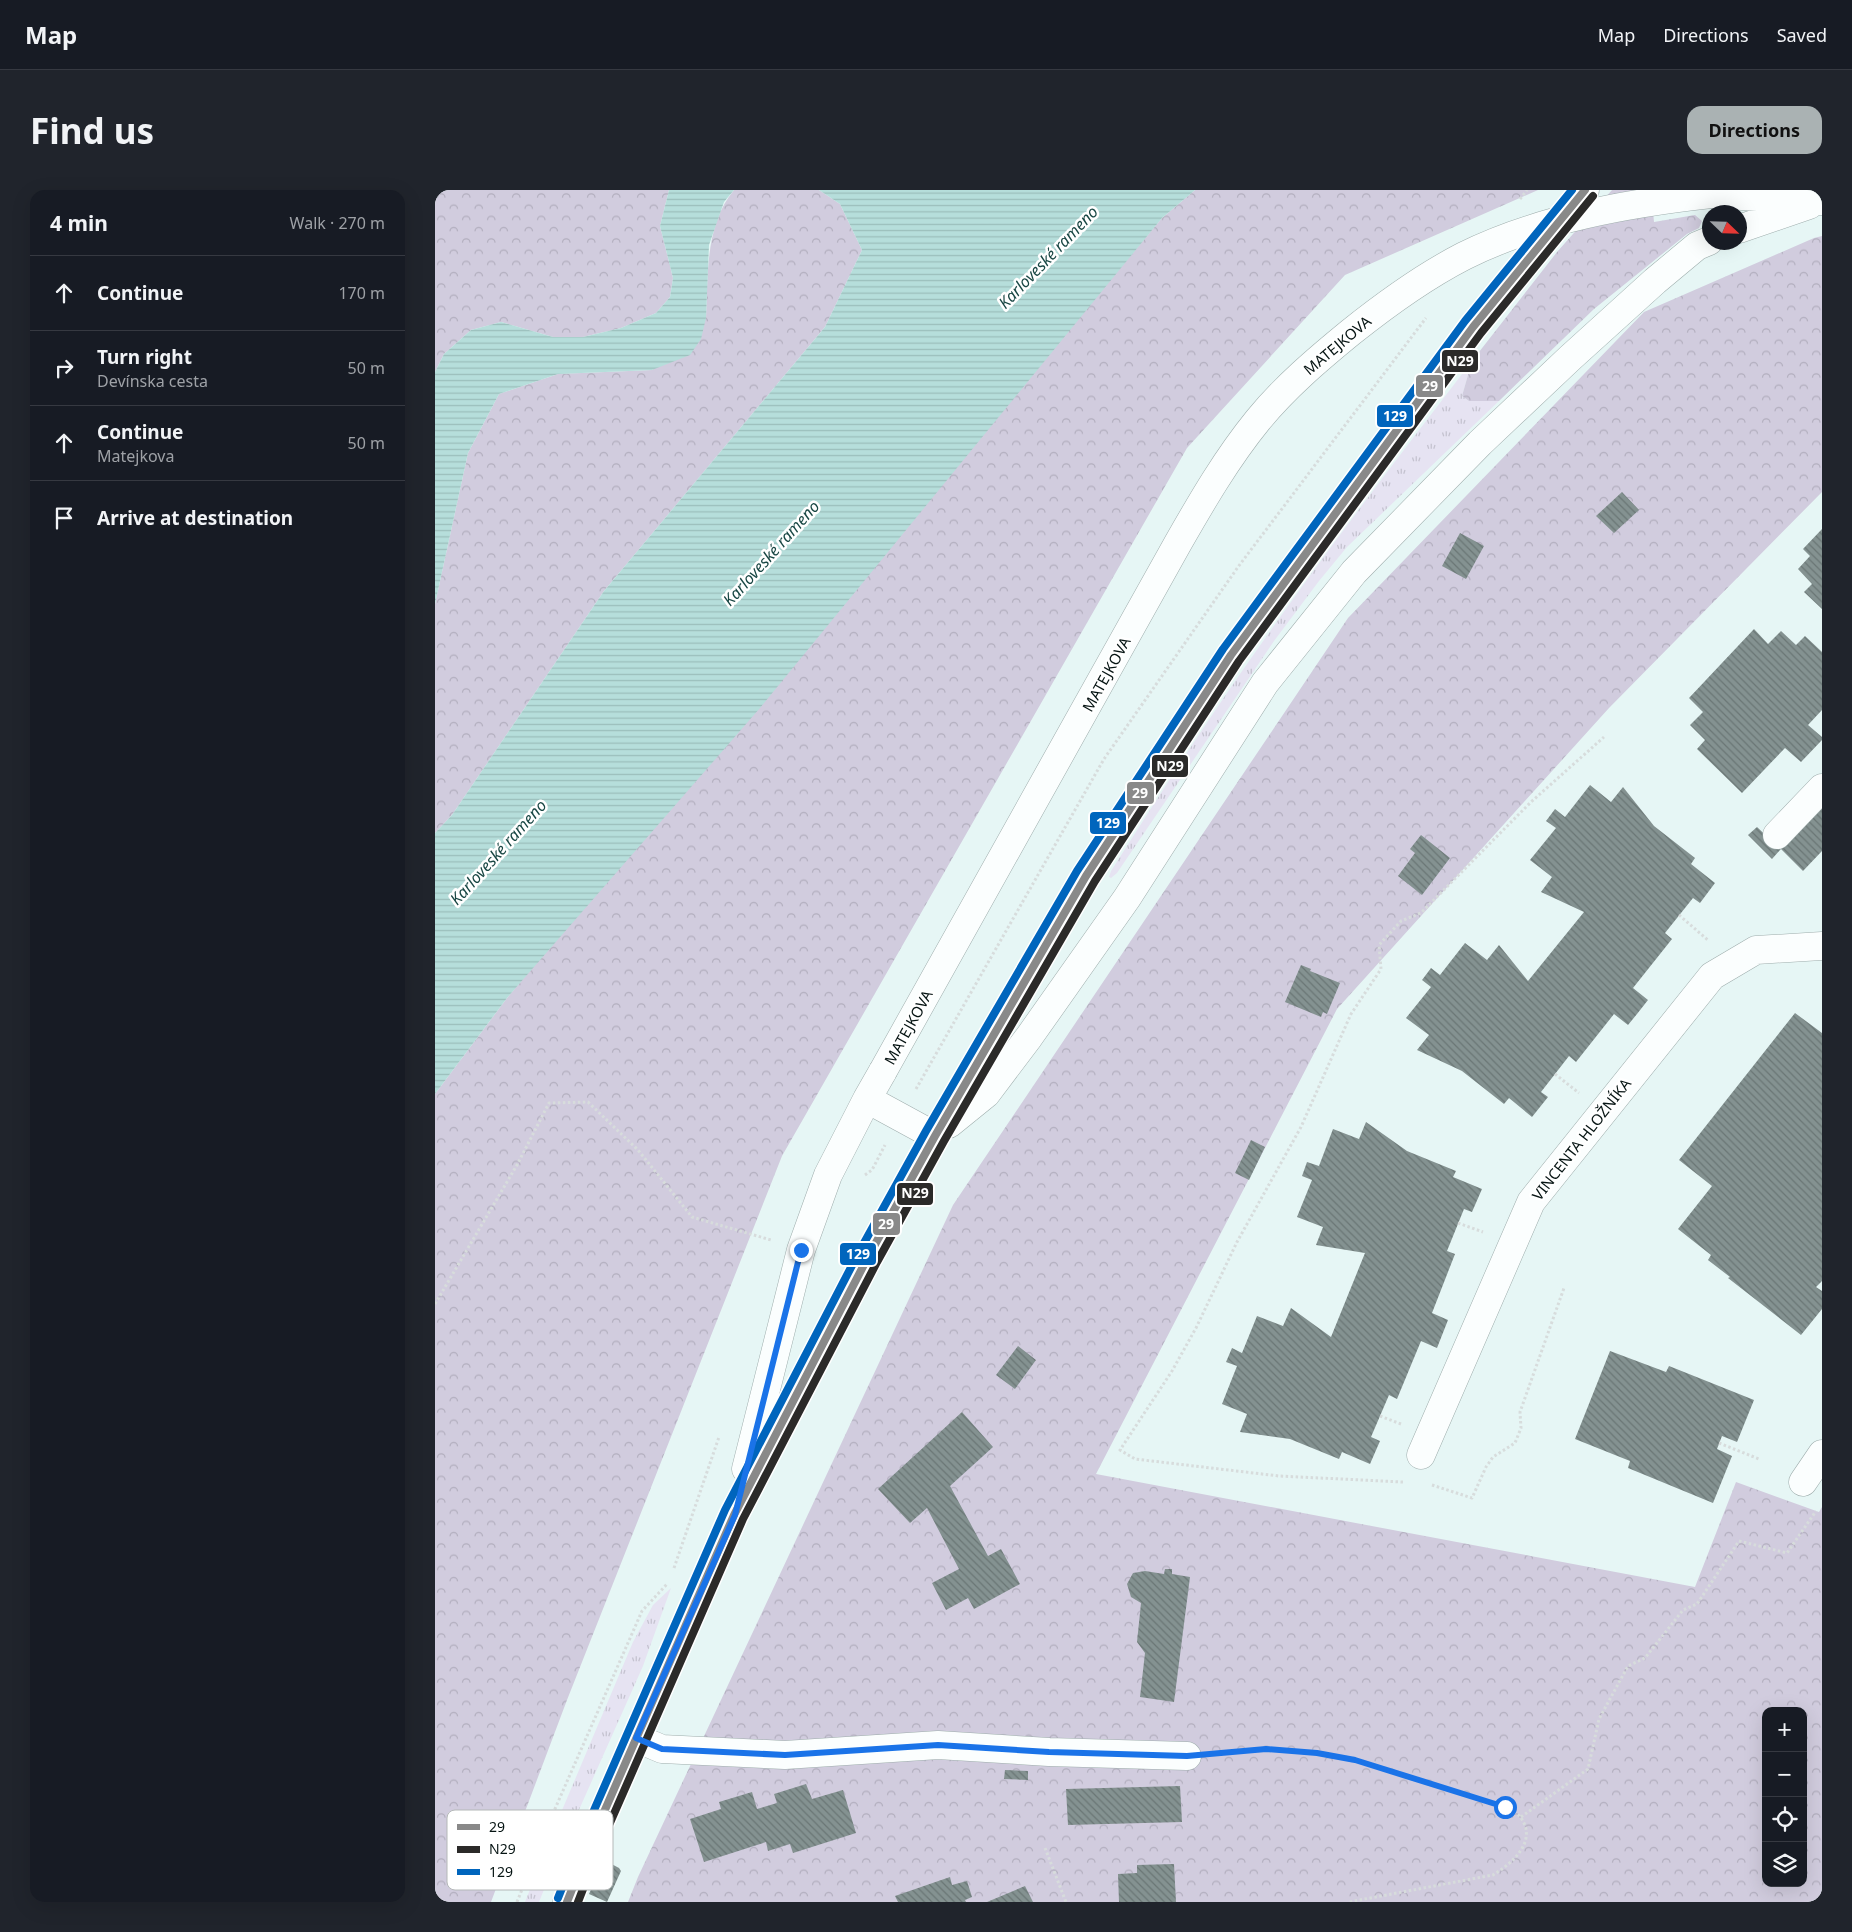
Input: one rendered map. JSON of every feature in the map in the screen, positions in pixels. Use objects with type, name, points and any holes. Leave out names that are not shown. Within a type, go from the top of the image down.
[{"type":"street","points":[[605,1810],[735,1515],[868,1257],[935,1136],[1087,876],[1231,655],[1473,327],[1585,190]]},
{"type":"street","name":"MATEJKOVA","points":[[735,1515],[801,1250],[828,1175],[867,1099],[1183,535],[1213,484],[1258,420],[1311,364],[1416,283],[1464,256],[1517,234],[1566,219],[1664,199],[1711,194],[1820,197]]},
{"type":"street","name":"MATEJKOVA","points":[[1747,227],[1820,197]]},
{"type":"street","points":[[935,1136],[986,1094],[1029,1037],[1127,898],[1265,683],[1354,572],[1480,443],[1570,358],[1655,281],[1697,246],[1702,244]]},
{"type":"street","points":[[1777,834],[1822,788]]},
{"type":"street","name":"VINCENTA HLOŽNÍKA","points":[[1421,1455],[1531,1202],[1712,976],[1755,950],[1822,946]]},
{"type":"street","points":[[867,1099],[935,1136]]},
{"type":"street","points":[[1803,1482],[1822,1454]]},
{"type":"street","points":[[636,1738],[662,1749],[785,1755],[938,1745],[1049,1752],[1187,1756]]},
{"type":"street","points":[[567,1902],[572,1890]]},
{"type":"path","points":[[1407,1482],[1279,1476],[1135,1459],[1120,1450],[1191,1337],[1237,1242],[1301,1127],[1351,1014],[1381,969],[1379,945],[1401,921],[1421,913],[1531,802],[1604,737]]},
{"type":"path","points":[[1555,1074],[1585,1098]]},
{"type":"path","points":[[435,1304],[517,1165],[549,1103],[588,1102],[638,1150],[692,1217],[779,1242]]},
{"type":"path","points":[[1458,1222],[1488,1234]]},
{"type":"path","points":[[1426,1483],[1472,1498],[1493,1456],[1515,1443],[1521,1428],[1520,1412],[1564,1288]]},
{"type":"path","points":[[1380,1416],[1404,1425]]},
{"type":"path","points":[[554,1810],[642,1611],[668,1583],[722,1428]]},
{"type":"path","points":[[1719,1442],[1759,1458]]},
{"type":"path","points":[[1521,1817],[1588,1769],[1599,1718],[1628,1666],[1645,1658],[1683,1610],[1697,1604],[1739,1541],[1787,1553],[1817,1509]]},
{"type":"path","points":[[1187,1756],[1266,1749],[1355,1760],[1505,1807],[1521,1817],[1526,1830],[1522,1851],[1508,1866],[1493,1875],[1349,1902]]},
{"type":"path","points":[[1045,1848],[1066,1902]]},
{"type":"path","points":[[517,1902],[522,1890]]},
{"type":"green space","points":[[435,190],[669,190],[660,226],[673,278],[670,297],[656,313],[621,328],[583,337],[553,337],[501,322],[471,330],[444,354],[435,372]]},
{"type":"green space","points":[[734,190],[819,190],[840,204],[862,250],[825,327],[604,591],[452,815],[435,833],[435,604],[468,453],[499,394],[558,374],[652,370],[706,318],[708,268],[713,235],[725,204]]},
{"type":"green space","points":[[1195,190],[1538,190],[1345,275],[1187,448],[782,1156],[567,1700],[526,1810],[447,1810],[447,1890],[496,1890],[491,1902],[435,1902],[435,1094],[507,998],[1162,218]]},
{"type":"green space","points":[[1612,190],[1651,190],[1654,222],[1695,215],[1702,221],[1699,228],[1687,234],[1594,309],[1499,401],[1469,401],[1462,396],[1472,361],[1557,252]]},
{"type":"green space","points":[[1822,236],[1822,492],[1609,708],[1337,1009],[1096,1474],[1695,1587],[1736,1482],[1819,1512],[1822,1507],[1822,1902],[628,1902],[638,1877],[953,1205],[1348,618],[1644,312]]},
{"type":"green space","points":[[1472,361],[1462,396],[1469,401],[1499,401],[1347,547],[1319,581],[1274,641],[1117,873],[1111,878],[1109,877],[1190,747],[1296,594]]},
{"type":"green space","points":[[671,1588],[643,1666],[579,1810],[562,1810],[633,1642],[653,1605]]},
{"type":"green space","points":[[530,1890],[544,1890],[539,1902],[525,1902]]},
{"type":"water","points":[[669,190],[734,190],[724,202],[709,245],[706,318],[701,339],[690,355],[652,370],[558,374],[499,394],[468,453],[435,604],[435,372],[444,354],[471,330],[501,322],[553,337],[583,337],[621,328],[656,313],[670,297],[673,278],[660,226]]},
{"type":"water","name":"Karloveské rameno","points":[[819,190],[1195,190],[1162,218],[760,708],[507,998],[435,1094],[435,833],[452,815],[604,591],[825,327],[862,250],[840,204]]},
{"type":"building","points":[[1622,492],[1639,510],[1614,533],[1596,516]]},
{"type":"building","points":[[1822,529],[1822,609],[1804,592],[1812,584],[1798,569],[1810,556],[1803,549]]},
{"type":"building","points":[[1460,533],[1484,546],[1466,579],[1442,566]]},
{"type":"building","points":[[1754,629],[1768,644],[1781,631],[1796,645],[1805,636],[1822,652],[1822,710],[1808,725],[1822,737],[1822,740],[1801,762],[1785,748],[1742,793],[1697,749],[1705,740],[1690,725],[1703,712],[1689,698]]},
{"type":"building","points":[[1590,785],[1611,802],[1623,787],[1654,826],[1695,858],[1691,864],[1715,883],[1700,903],[1693,898],[1665,933],[1672,939],[1633,988],[1648,1000],[1628,1025],[1614,1014],[1576,1062],[1569,1056],[1541,1092],[1548,1097],[1532,1117],[1509,1098],[1504,1104],[1462,1071],[1417,1050],[1429,1035],[1406,1018],[1431,987],[1422,980],[1431,968],[1440,975],[1465,943],[1487,960],[1499,945],[1528,981],[1584,912],[1541,892],[1552,877],[1530,860],[1556,828],[1546,821],[1555,809],[1565,817]]},
{"type":"building","points":[[1822,804],[1822,851],[1803,871],[1781,849],[1772,859],[1748,835],[1757,827],[1779,848]]},
{"type":"building","points":[[1421,835],[1450,858],[1422,895],[1398,876],[1415,853],[1410,849]]},
{"type":"building","points":[[1301,965],[1311,969],[1310,971],[1340,983],[1327,1014],[1323,1012],[1321,1017],[1285,1002]]},
{"type":"building","points":[[1795,1013],[1822,1033],[1822,1281],[1816,1287],[1822,1291],[1822,1309],[1801,1335],[1728,1278],[1730,1277],[1708,1260],[1711,1255],[1678,1229],[1712,1186],[1679,1160]]},
{"type":"building","points":[[1366,1122],[1407,1151],[1456,1171],[1453,1177],[1482,1189],[1472,1212],[1464,1209],[1447,1251],[1455,1254],[1432,1313],[1448,1320],[1437,1348],[1421,1341],[1397,1399],[1389,1395],[1371,1437],[1380,1441],[1370,1464],[1342,1452],[1339,1459],[1290,1439],[1240,1432],[1247,1414],[1222,1404],[1237,1366],[1226,1362],[1232,1348],[1242,1353],[1257,1316],[1283,1326],[1291,1308],[1331,1337],[1365,1253],[1316,1245],[1323,1227],[1297,1217],[1312,1180],[1302,1176],[1307,1162],[1319,1166],[1333,1129],[1359,1139]]},
{"type":"building","points":[[1251,1140],[1265,1147],[1249,1180],[1235,1173]]},
{"type":"building","points":[[1018,1346],[1036,1360],[1015,1389],[996,1375]]},
{"type":"building","points":[[1610,1351],[1666,1372],[1669,1366],[1754,1400],[1737,1442],[1722,1436],[1717,1449],[1732,1456],[1713,1503],[1628,1468],[1630,1461],[1575,1439]]},
{"type":"building","points":[[962,1412],[993,1447],[950,1486],[988,1556],[1001,1549],[1020,1584],[974,1609],[968,1598],[946,1610],[932,1583],[959,1569],[927,1508],[910,1523],[878,1489]]},
{"type":"building","points":[[1165,1569],[1172,1569],[1172,1574],[1190,1577],[1174,1702],[1140,1697],[1145,1653],[1137,1642],[1141,1603],[1131,1597],[1127,1584],[1133,1573],[1145,1571],[1164,1574]]},
{"type":"building","points":[[1005,1770],[1028,1771],[1028,1780],[1004,1779]]},
{"type":"building","points":[[806,1784],[812,1799],[843,1790],[856,1833],[793,1853],[790,1844],[768,1851],[766,1842],[704,1862],[690,1819],[721,1809],[719,1802],[752,1792],[757,1809],[777,1803],[774,1794]]},
{"type":"building","points":[[1180,1786],[1182,1822],[1068,1825],[1066,1789]]},
{"type":"building","points":[[1174,1864],[1176,1902],[1119,1902],[1118,1874],[1137,1873],[1137,1865]]},
{"type":"building","points":[[613,1865],[621,1871],[613,1889]]},
{"type":"building","points":[[950,1877],[952,1885],[967,1881],[972,1897],[965,1900],[966,1902],[898,1902],[895,1896]]},
{"type":"building","points":[[1025,1886],[1033,1902],[987,1902]]},
{"type":"building","points":[[591,1890],[612,1890],[607,1902],[589,1894]]},
{"type":"transit line","name":"129","points":[[594,1810],[725,1510],[859,1252],[926,1131],[1077,871],[1223,649],[1465,321],[1572,190]]},
{"type":"transit line","name":"29","points":[[605,1810],[734,1515],[868,1257],[935,1136],[1086,876],[1231,655],[1473,327],[1585,190]]},
{"type":"transit line","name":"N29","points":[[613,1816],[743,1519],[877,1262],[944,1141],[1095,881],[1239,661],[1481,333],[1593,196]]},
{"type":"transit line","name":"129","points":[[558,1898],[561,1890]]},
{"type":"transit line","name":"29","points":[[567,1902],[572,1890]]},
{"type":"transit line","name":"N29","points":[[578,1902],[583,1890]]},
{"type":"route","points":[[801,1250],[735,1515],[636,1738],[662,1749],[785,1755],[938,1745],[1049,1752],[1187,1756],[1266,1749],[1317,1753],[1355,1760],[1505,1807]]}]
